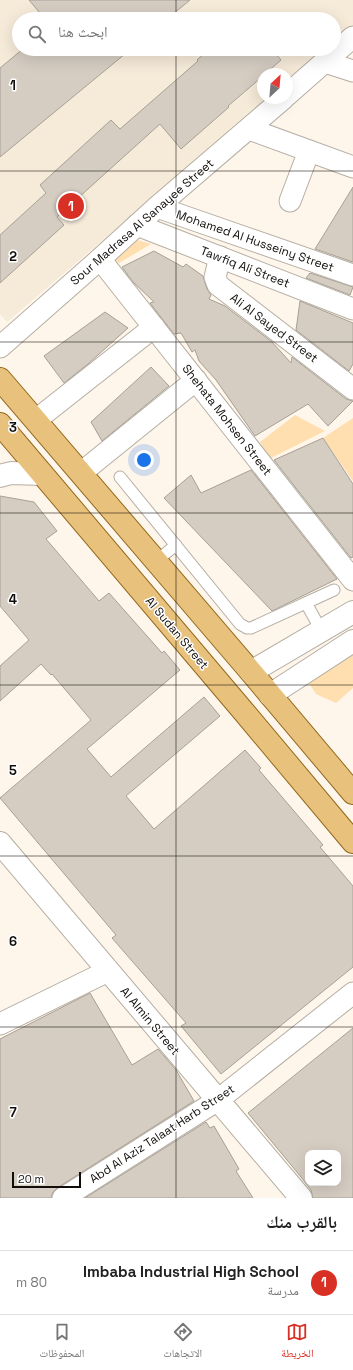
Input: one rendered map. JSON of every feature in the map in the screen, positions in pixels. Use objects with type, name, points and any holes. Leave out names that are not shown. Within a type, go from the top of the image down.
[{"type":"main road","points":[[0,378],[353,793]]},
{"type":"main road","name":"Al Sudan Street","points":[[0,424],[353,842]]},
{"type":"street","points":[[341,48],[353,37]]},
{"type":"street","points":[[293,90],[332,56]]},
{"type":"street","points":[[326,62],[353,71]]},
{"type":"street","name":"Sour Madrasa Al Sanayee Street","points":[[0,347],[157,207],[277,104]]},
{"type":"street","points":[[249,129],[353,167]]},
{"type":"street","points":[[290,201],[309,151]]},
{"type":"street","name":"Mohamed Al Husseiny Street","points":[[157,207],[353,274]]},
{"type":"street","name":"Tawfiq Ali Street","points":[[137,225],[353,309]]},
{"type":"street","name":"Ali Al Sayed Street","points":[[220,258],[215,277],[218,285],[353,389]]},
{"type":"street","name":"Shehata Mohsen Street","points":[[100,259],[353,580]]},
{"type":"street","points":[[36,420],[154,327]]},
{"type":"street","points":[[81,473],[196,380]]},
{"type":"street","points":[[0,476],[11,473],[42,474]]},
{"type":"street","points":[[251,672],[353,612]]},
{"type":"street","points":[[270,695],[353,641]]},
{"type":"street","name":"Al Almin Street","points":[[0,843],[301,1198]]},
{"type":"street","points":[[0,1024],[108,971]]},
{"type":"street","name":"Abd Al Aziz Talaat Harb Street","points":[[63,1198],[218,1100],[353,993]]},
{"type":"lane","points":[[120,477],[240,624],[251,628],[334,590]]},
{"type":"lane","points":[[156,561],[176,545]]},
{"type":"lane","points":[[306,603],[321,630]]},
{"type":"shaded area","points":[[0,0],[353,0],[353,26],[341,36],[341,12],[12,12],[12,56],[318,56],[293,77],[293,68],[257,68],[257,104],[262,104],[7,322],[0,314]]},
{"type":"shaded area","points":[[134,239],[151,244],[119,263],[110,255]]},
{"type":"shaded area","points":[[295,415],[325,431],[269,459],[260,442]]},
{"type":"shaded area","points":[[353,418],[353,481],[323,438]]},
{"type":"shaded area","points":[[353,649],[353,688],[336,703],[316,694],[307,680]]},
{"type":"building","points":[[29,0],[190,0],[175,12],[39,12]]},
{"type":"building","points":[[15,56],[123,56],[0,157],[0,68]]},
{"type":"building","points":[[201,56],[278,56],[281,60],[272,68],[257,68],[257,81],[181,149],[160,124],[57,217],[64,225],[0,283],[0,235],[46,193],[40,185],[111,120],[120,129],[198,61],[197,60]]},
{"type":"building","points":[[353,187],[353,262],[315,249]]},
{"type":"building","points":[[154,251],[183,267],[186,264],[203,276],[207,289],[211,295],[209,299],[225,306],[272,342],[291,363],[292,357],[346,399],[353,401],[328,426],[308,404],[255,436],[216,380],[199,361],[195,350],[192,352],[181,333],[174,334],[150,303],[154,302],[133,282],[122,267]]},
{"type":"building","points":[[310,273],[353,287],[350,295],[306,278]]},
{"type":"building","points":[[300,301],[353,323],[353,364],[349,371],[296,330]]},
{"type":"building","points":[[105,312],[128,328],[88,364],[64,383],[44,356]]},
{"type":"building","points":[[151,367],[169,386],[102,441],[91,422]]},
{"type":"building","points":[[323,438],[353,484],[353,557],[351,558],[274,460]]},
{"type":"building","points":[[251,470],[337,579],[272,611],[164,498],[191,475],[201,493]]},
{"type":"building","points":[[0,496],[34,502],[57,531],[46,539],[99,601],[109,593],[162,653],[164,651],[180,670],[87,749],[111,777],[204,697],[220,716],[126,796],[154,829],[245,750],[261,768],[259,770],[323,845],[320,847],[353,886],[353,967],[221,1074],[181,1026],[186,1023],[112,938],[116,935],[0,798],[91,720],[52,674],[51,675],[41,664],[0,701],[0,666],[29,640],[0,606]]},
{"type":"building","points":[[90,993],[132,1065],[158,1049],[176,1070],[194,1101],[57,1188],[53,1192],[51,1198],[0,1198],[0,1039]]},
{"type":"building","points":[[353,1028],[353,1198],[313,1198],[311,1190],[308,1186],[341,1186],[341,1150],[305,1150],[305,1182],[248,1113]]},
{"type":"building","points":[[206,1122],[210,1128],[214,1126],[239,1169],[236,1171],[253,1198],[85,1198]]},
{"type":"place","name":"Imbaba Industrial High School","points":[[71,206]]}]
